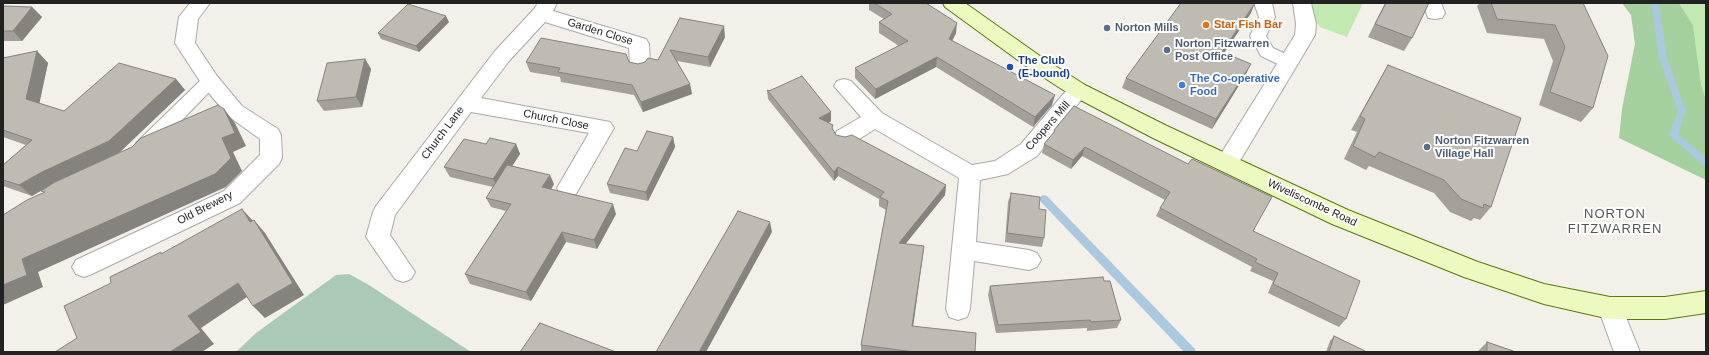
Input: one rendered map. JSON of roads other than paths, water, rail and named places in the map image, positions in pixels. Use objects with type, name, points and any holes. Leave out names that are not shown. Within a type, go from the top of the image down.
[{"type":"main road","name":"Wiveliscombe Road","points":[[952,3],[1033,61],[1078,90],[1160,132],[1340,218],[1472,270],[1544,294],[1610,308],[1666,308],[1706,302]]},
{"type":"street","name":"Old Brewery","points":[[84,267],[232,197],[271,158],[270,135],[235,111],[210,81],[185,43],[189,17],[201,3]]},
{"type":"street","points":[[1227,163],[1305,35],[1306,24],[1302,3]]},
{"type":"street","name":"Garden Close","points":[[545,8],[639,44],[640,66]]},
{"type":"street","name":"Church Lane","points":[[403,272],[378,237],[384,212],[502,56],[545,8]]},
{"type":"street","points":[[844,86],[875,119],[970,174],[962,250],[958,309]]},
{"type":"street","name":"Coopers Mill","points":[[970,174],[1000,168],[1029,150],[1078,90]]},
{"type":"street","name":"Church Close","points":[[465,103],[603,128],[568,188]]},
{"type":"street","points":[[845,137],[875,119]]},
{"type":"street","points":[[962,250],[1029,260]]},
{"type":"street","points":[[1610,308],[1628,352]]},
{"type":"lane","points":[[1262,3],[1264,4],[1267,17],[1258,36],[1267,52],[1288,62]]},
{"type":"lane","points":[[130,157],[137,154],[210,81]]},
{"type":"waterway","points":[[1655,3],[1663,58],[1682,111],[1673,135],[1706,163]]},
{"type":"waterway","points":[[1044,199],[1191,352]]},
{"type":"place","name":"Star Fish Bar","points":[[1206,25]]},
{"type":"place","name":"Norton Mills","points":[[1107,28]]},
{"type":"place","name":"Norton Fitzwarren Post Office","points":[[1167,50]]},
{"type":"place","name":"The Club (E-bound)","points":[[1010,67]]},
{"type":"place","name":"The Co-operative Food","points":[[1182,85]]},
{"type":"place","name":"Norton Fitzwarren Village Hall","points":[[1427,147]]},
{"type":"district","name":"NORTON FITZWARREN","points":[[1615,222]]}]
